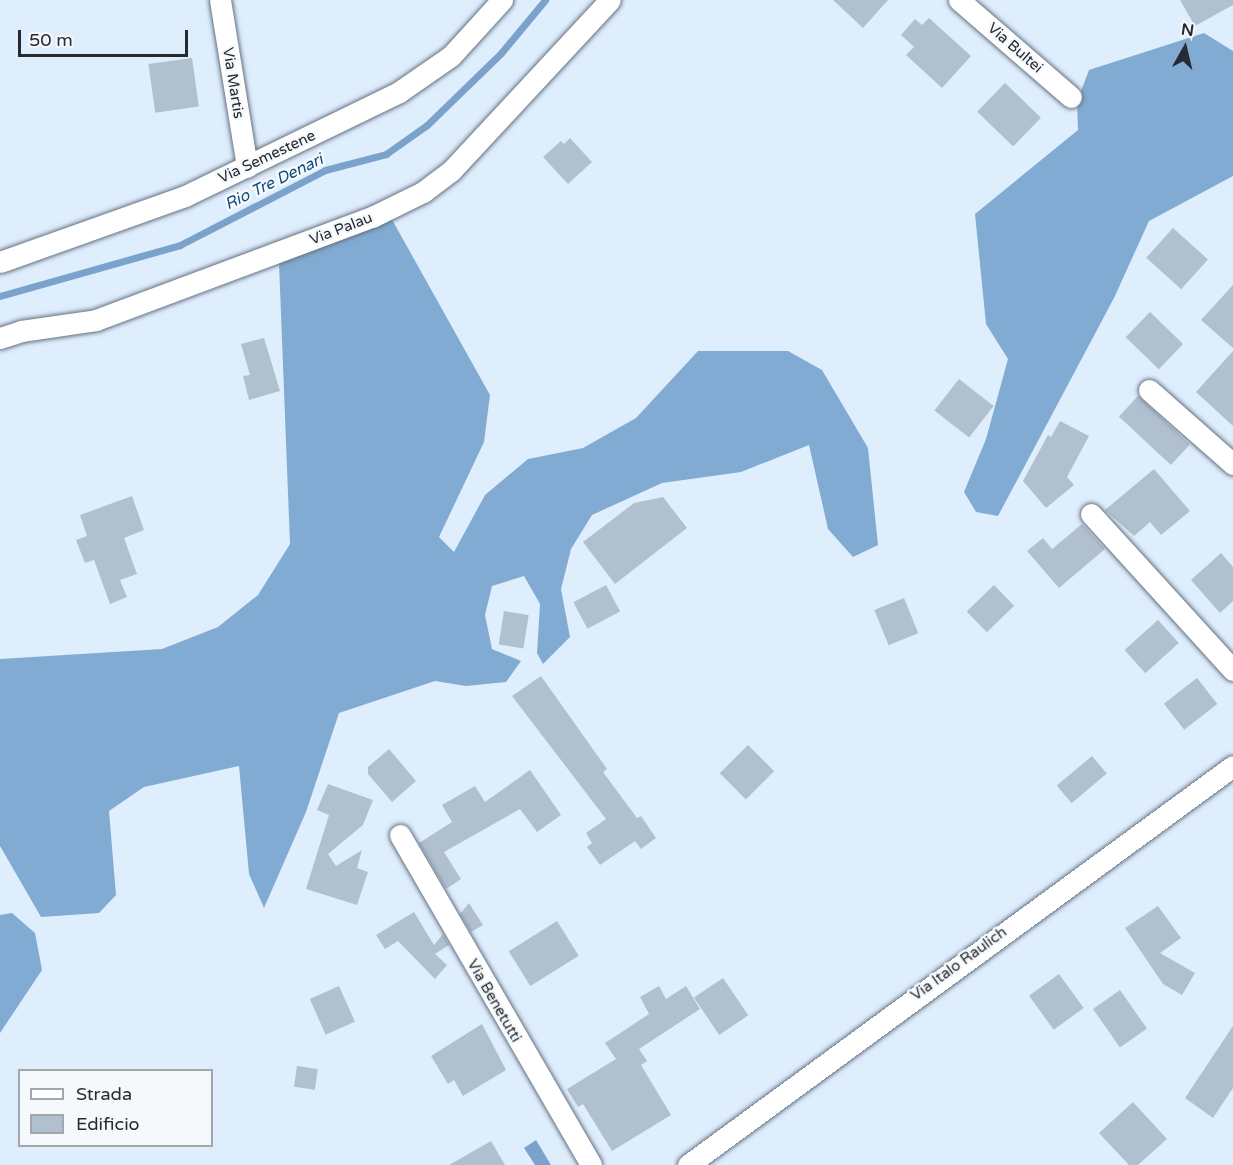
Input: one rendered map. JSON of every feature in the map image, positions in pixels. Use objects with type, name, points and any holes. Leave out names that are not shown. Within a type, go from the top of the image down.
[{"type":"street","name":"Via Martis","points":[[220,0],[247,167]]},
{"type":"street","name":"Via Semestene","points":[[0,262],[184,196],[399,92],[452,56],[502,0]]},
{"type":"street","name":"Via Palau","points":[[0,338],[96,320],[361,221],[423,192],[462,159],[610,0]]},
{"type":"street","name":"Via Bultei","points":[[958,0],[1071,97]]},
{"type":"street","points":[[1149,390],[1233,464]]},
{"type":"street","points":[[1091,514],[1233,670]]},
{"type":"street","name":"Via Italo Raulich","points":[[688,1165],[1233,766]]},
{"type":"street","name":"Via Benetutti","points":[[400,835],[591,1165]]},
{"type":"shaded area","points":[[1204,33],[1233,51],[1233,176],[1149,221],[1114,298],[998,516],[976,512],[964,492],[986,439],[1008,359],[986,324],[975,214],[1078,130],[1077,102],[1089,70]]},
{"type":"shaded area","points":[[390,216],[490,395],[484,442],[439,537],[454,552],[485,495],[528,459],[583,448],[636,418],[698,351],[788,351],[822,370],[868,448],[878,545],[853,557],[828,529],[809,445],[741,472],[662,483],[592,515],[571,549],[561,589],[570,637],[543,664],[537,653],[540,604],[524,576],[492,586],[485,615],[492,649],[521,661],[506,682],[466,686],[435,681],[339,713],[306,812],[264,908],[249,874],[239,766],[144,787],[109,811],[116,895],[99,913],[41,917],[0,846],[0,659],[162,649],[218,627],[258,595],[290,544],[279,263]]},
{"type":"shaded area","points":[[12,913],[35,933],[42,970],[0,1033],[0,915]]},
{"type":"shaded area","points":[[536,1140],[551,1165],[535,1165],[524,1148]]},
{"type":"building","points":[[833,0],[888,0],[863,28]]},
{"type":"building","points":[[1180,0],[1233,0],[1233,5],[1195,26]]},
{"type":"building","points":[[929,18],[971,56],[942,88],[906,55],[914,47],[901,35],[915,19],[922,25]]},
{"type":"building","points":[[192,58],[199,107],[155,113],[148,64]]},
{"type":"building","points":[[1005,83],[1041,118],[1013,147],[977,112]]},
{"type":"building","points":[[570,138],[592,162],[568,184],[543,157],[561,141],[564,144]]},
{"type":"building","points":[[1173,228],[1208,259],[1181,289],[1146,258]]},
{"type":"building","points":[[1233,285],[1233,348],[1201,320]]},
{"type":"building","points":[[1150,312],[1183,344],[1159,369],[1126,337]]},
{"type":"building","points":[[264,338],[280,391],[249,400],[243,376],[250,375],[241,344]]},
{"type":"building","points":[[1233,351],[1233,426],[1196,392]]},
{"type":"building","points":[[959,379],[994,406],[969,438],[934,411]]},
{"type":"building","points":[[1138,396],[1190,444],[1171,465],[1119,416]]},
{"type":"building","points":[[1060,421],[1089,436],[1067,477],[1074,485],[1046,508],[1023,481],[1048,435],[1051,437]]},
{"type":"building","points":[[1154,469],[1190,511],[1161,535],[1150,522],[1134,536],[1105,510]]},
{"type":"building","points":[[132,496],[144,530],[124,538],[137,574],[120,580],[127,597],[110,604],[94,560],[85,563],[76,540],[87,536],[80,515]]},
{"type":"building","points":[[663,497],[687,528],[615,584],[583,542],[634,503]]},
{"type":"building","points":[[1082,524],[1105,549],[1059,588],[1027,551],[1043,538],[1052,549]]},
{"type":"building","points":[[1221,553],[1233,567],[1233,601],[1220,613],[1191,580]]},
{"type":"building","points":[[606,585],[620,611],[587,629],[573,602]]},
{"type":"building","points":[[994,585],[1014,606],[987,632],[967,611]]},
{"type":"building","points":[[904,598],[918,633],[889,645],[874,610]]},
{"type":"building","points":[[504,611],[529,615],[523,648],[499,645]]},
{"type":"building","points":[[1158,620],[1179,643],[1145,673],[1125,650]]},
{"type":"building","points":[[541,676],[607,769],[603,772],[637,818],[641,816],[656,838],[641,849],[635,841],[600,865],[587,847],[592,843],[586,833],[606,819],[512,696]]},
{"type":"building","points":[[1197,678],[1217,704],[1184,730],[1164,704]]},
{"type":"building","points":[[748,745],[774,771],[746,799],[720,773]]},
{"type":"building","points":[[389,749],[416,781],[392,802],[368,774],[368,767]]},
{"type":"building","points":[[1092,756],[1107,774],[1072,803],[1057,786]]},
{"type":"building","points":[[530,770],[561,815],[537,832],[520,809],[444,852],[461,879],[446,889],[419,843],[452,822],[442,805],[475,786],[485,802]]},
{"type":"building","points":[[328,784],[373,800],[363,825],[328,854],[336,866],[362,850],[357,868],[368,872],[357,905],[306,889],[329,815],[317,810]]},
{"type":"building","points":[[469,903],[483,925],[471,932],[460,914]]},
{"type":"building","points":[[1158,906],[1181,938],[1160,953],[1195,973],[1182,995],[1163,984],[1125,928]]},
{"type":"building","points":[[414,912],[434,945],[443,934],[449,945],[435,954],[447,965],[435,979],[398,941],[385,949],[376,935]]},
{"type":"building","points":[[557,921],[579,956],[530,986],[509,951]]},
{"type":"building","points":[[1059,974],[1084,1008],[1054,1030],[1029,996]]},
{"type":"building","points":[[723,978],[748,1015],[719,1035],[694,998]]},
{"type":"building","points":[[339,986],[355,1022],[326,1035],[310,999]]},
{"type":"building","points":[[659,986],[666,999],[686,986],[700,1009],[639,1049],[647,1061],[641,1065],[671,1115],[612,1151],[583,1104],[578,1107],[567,1089],[616,1059],[605,1043],[649,1014],[640,997]]},
{"type":"building","points":[[1120,990],[1147,1029],[1120,1047],[1093,1009]]},
{"type":"building","points":[[482,1024],[506,1070],[463,1096],[454,1080],[448,1084],[431,1056]]},
{"type":"building","points":[[1233,1026],[1233,1088],[1213,1118],[1185,1098]]},
{"type":"building","points":[[297,1066],[318,1069],[315,1090],[294,1087]]},
{"type":"building","points":[[1133,1102],[1167,1139],[1138,1165],[1129,1165],[1099,1133]]},
{"type":"building","points":[[491,1141],[505,1165],[449,1165]]},
{"type":"waterway","name":"Rio Tre Denari","points":[[0,296],[180,245],[325,170],[386,154],[427,125],[501,53],[545,0]]}]
